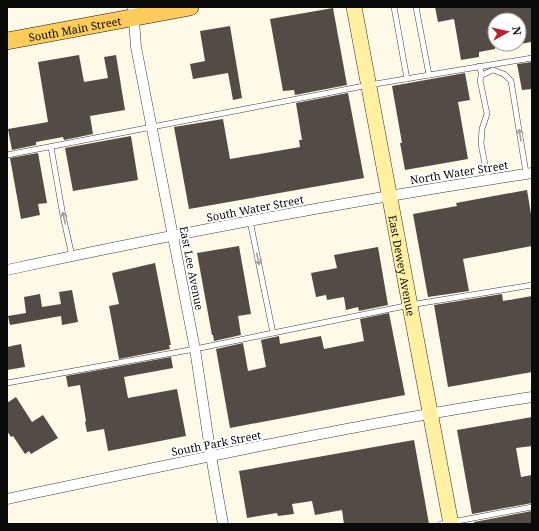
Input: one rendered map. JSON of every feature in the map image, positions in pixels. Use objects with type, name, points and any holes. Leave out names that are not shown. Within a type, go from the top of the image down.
[{"type":"main road","name":"South Main Street","points":[[7,41],[133,12],[190,7]]},
{"type":"main road","name":"East Dewey Avenue","points":[[354,7],[430,414],[448,523]]},
{"type":"street","name":"East Lee Avenue","points":[[133,12],[136,47],[195,349],[223,524]]},
{"type":"street","name":"North Water Street","points":[[390,195],[529,173]]},
{"type":"street","name":"South Water Street","points":[[7,270],[250,221],[390,195]]},
{"type":"street","name":"South Park Street","points":[[7,499],[211,456],[430,414],[532,397]]},
{"type":"lane","points":[[394,7],[407,78]]},
{"type":"lane","points":[[416,7],[429,75]]},
{"type":"lane","points":[[7,155],[369,85],[532,58]]},
{"type":"lane","points":[[479,66],[482,75],[480,80],[487,114],[482,129],[481,144],[488,180]]},
{"type":"lane","points":[[482,75],[493,70],[504,74],[511,81],[529,173]]},
{"type":"lane","points":[[51,147],[63,216],[72,256]]},
{"type":"lane","points":[[250,221],[273,333]]},
{"type":"lane","points":[[7,383],[195,349],[410,305],[532,285]]},
{"type":"lane","points":[[448,523],[532,507]]},
{"type":"building","points":[[435,7],[532,7],[532,42],[527,43],[527,12],[487,12],[487,50],[479,52],[479,57],[461,60],[454,19],[438,22]]},
{"type":"building","points":[[333,8],[347,85],[295,95],[294,90],[283,91],[270,19]]},
{"type":"building","points":[[230,26],[242,98],[233,100],[228,73],[193,79],[190,64],[205,61],[200,31]]},
{"type":"building","points":[[79,55],[84,82],[108,78],[104,57],[116,55],[125,110],[90,116],[93,134],[64,140],[63,137],[36,142],[36,145],[12,150],[8,129],[48,122],[38,62]]},
{"type":"building","points":[[532,62],[532,89],[522,90],[517,64]]},
{"type":"building","points":[[465,73],[470,100],[458,102],[468,159],[405,170],[392,86]]},
{"type":"building","points":[[348,93],[364,178],[189,209],[174,127],[223,119],[230,159],[300,147],[299,140],[302,140],[296,103]]},
{"type":"building","points":[[131,136],[138,180],[73,191],[65,148]]},
{"type":"building","points":[[38,153],[47,203],[38,204],[40,215],[21,219],[10,158]]},
{"type":"building","points":[[527,190],[532,220],[532,246],[463,259],[469,291],[428,297],[413,214],[457,206],[456,203]]},
{"type":"building","points":[[239,246],[251,314],[238,316],[241,335],[214,341],[197,253]]},
{"type":"building","points":[[378,247],[388,305],[359,311],[358,307],[346,310],[344,297],[327,300],[326,295],[316,297],[311,273],[337,268],[334,255]]},
{"type":"building","points":[[155,263],[171,345],[169,345],[170,349],[119,359],[109,306],[119,304],[112,273]]},
{"type":"building","points":[[72,290],[78,322],[62,325],[61,316],[10,325],[8,316],[26,313],[24,297],[40,294],[42,307],[61,304],[59,292]]},
{"type":"building","points":[[502,294],[503,301],[532,296],[532,372],[448,387],[434,305]]},
{"type":"building","points":[[389,313],[405,395],[230,428],[216,349],[243,343],[248,371],[266,367],[261,340],[279,336],[280,344],[321,336],[324,349],[364,341],[360,319]]},
{"type":"building","points":[[21,344],[25,367],[7,370],[7,347]]},
{"type":"building","points":[[171,357],[173,368],[124,377],[128,398],[177,389],[186,436],[108,451],[104,429],[87,432],[80,385],[68,387],[66,376]]},
{"type":"building","points":[[16,397],[32,422],[43,415],[58,438],[31,454],[29,451],[25,454],[13,436],[11,437],[7,431],[7,403]]},
{"type":"building","points":[[532,417],[532,446],[516,448],[521,477],[532,475],[532,503],[472,514],[457,430]]},
{"type":"building","points":[[414,440],[429,524],[344,524],[342,510],[315,515],[312,501],[292,504],[294,514],[278,516],[277,513],[247,518],[239,471]]},
{"type":"building","points":[[532,511],[532,524],[474,524],[474,522]]}]
